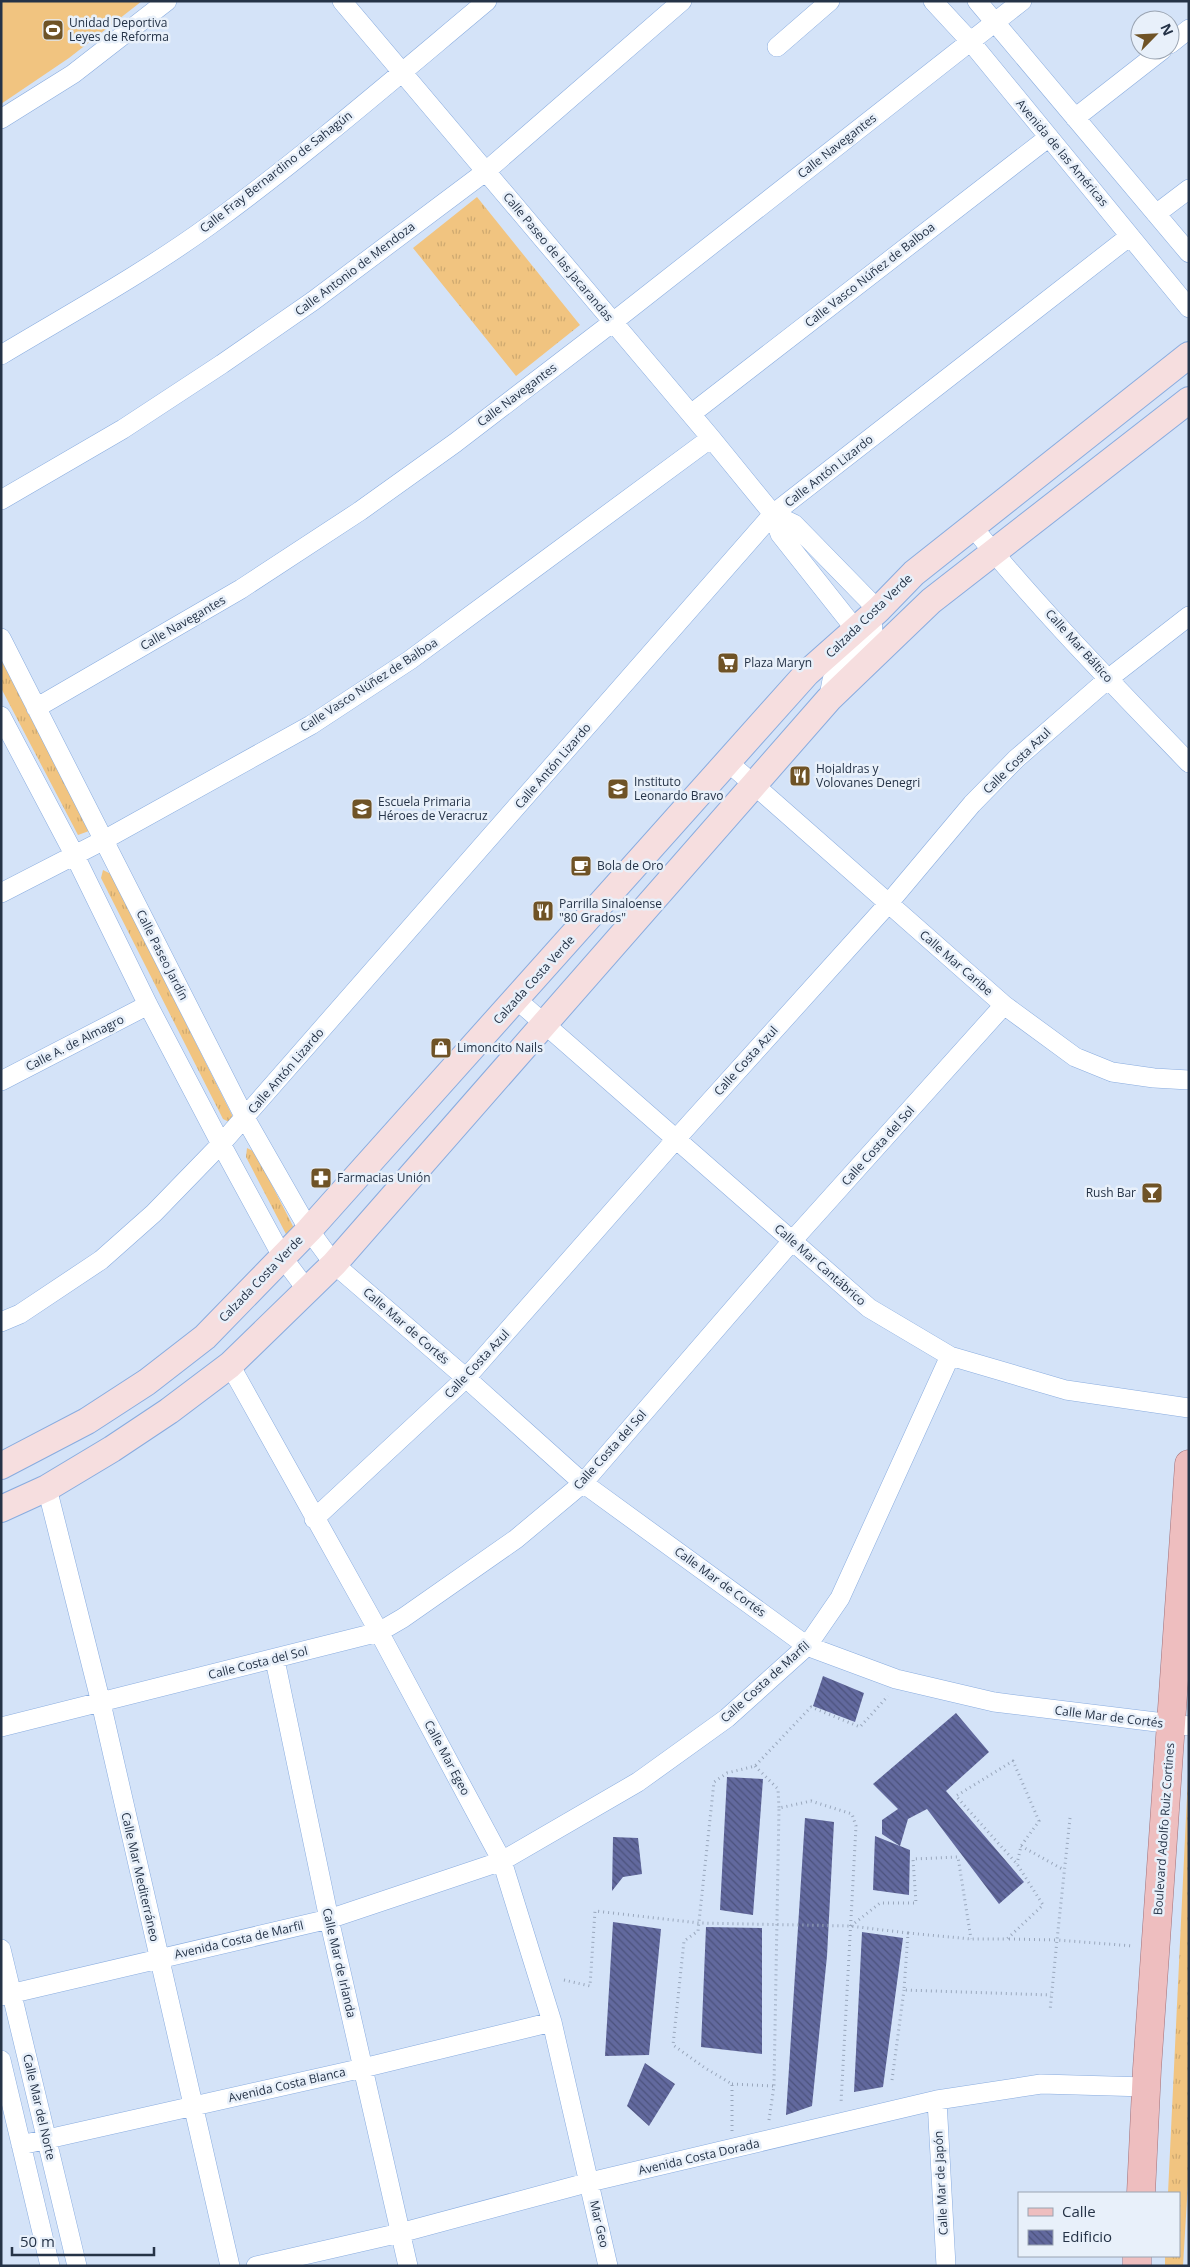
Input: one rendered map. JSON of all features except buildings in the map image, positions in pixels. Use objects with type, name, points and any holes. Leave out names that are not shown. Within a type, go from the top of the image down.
[{"type":"main road","name":"Calzada Costa Verde","points":[[1,1466],[87,1421],[147,1382],[205,1337],[308,1230],[807,673],[878,610],[914,573],[1189,355]]},
{"type":"main road","points":[[1,1509],[47,1488],[112,1449],[169,1411],[230,1365],[334,1264],[543,1023],[829,699],[931,601],[1189,400]]},
{"type":"main road","name":"Boulevard Adolfo Ruiz Cortines","points":[[1140,2192],[1156,1947],[1180,1725],[1189,1464]]},
{"type":"street","points":[[1,119],[73,74],[167,1]]},
{"type":"street","name":"Calle Paseo de las Jacarandas","points":[[342,1],[711,438],[773,514],[780,534],[856,630]]},
{"type":"street","name":"Calle Fray Bernardino de Sahagún","points":[[1,355],[136,274],[208,226],[269,181],[487,1]]},
{"type":"street","name":"Calle Antonio de Mendoza","points":[[1,500],[123,429],[222,364],[313,300],[485,172],[682,1]]},
{"type":"street","points":[[777,47],[830,1]]},
{"type":"street","name":"Avenida de las Américas","points":[[933,1],[970,42],[1189,308]]},
{"type":"street","points":[[977,1],[1189,253]]},
{"type":"street","name":"Calle Navegantes","points":[[36,708],[241,589],[360,511],[455,443],[613,322],[1022,1]]},
{"type":"street","points":[[1075,118],[1149,60]]},
{"type":"street","name":"Calle Vasco Núñez de Balboa","points":[[691,414],[1049,137]]},
{"type":"street","points":[[1156,214],[1189,189]]},
{"type":"street","name":"Calle Antón Lizardo","points":[[1,1322],[20,1314],[101,1260],[154,1213],[221,1144],[773,514],[1130,236]]},
{"type":"street","points":[[1141,437],[1142,425],[1189,388]]},
{"type":"street","name":"Calle Vasco Núñez de Balboa","points":[[1,893],[75,856],[311,725],[410,660],[711,438]]},
{"type":"street","points":[[993,553],[990,538],[997,518],[1062,466],[1067,451]]},
{"type":"street","name":"Calle Paseo de las Jacarandas","points":[[773,514],[794,524],[878,610]]},
{"type":"street","name":"Calle Mar Báltico","points":[[972,526],[993,553],[1108,679],[1189,763]]},
{"type":"street","points":[[829,699],[832,680],[870,638],[873,632],[872,621],[878,610]]},
{"type":"street","name":"Calle Costa Azul","points":[[314,1519],[466,1378],[677,1138],[888,904],[972,804],[1016,759],[1108,679],[1189,616]]},
{"type":"street","name":"Calle Paseo Jardín","points":[[1,638],[245,1118],[308,1230],[334,1264]]},
{"type":"street","points":[[3,725],[75,856],[148,1005],[282,1258],[307,1290]]},
{"type":"street","name":"Calle Mar Caribe","points":[[728,762],[1004,1005],[1075,1057],[1112,1072],[1154,1078],[1189,1080]]},
{"type":"street","points":[[543,1023],[537,1000],[539,989],[590,930],[593,923],[591,916]]},
{"type":"street","name":"Calle Mar Cantábrico","points":[[516,999],[869,1308],[950,1356],[1066,1390],[1189,1408]]},
{"type":"street","name":"Calle A. de Almagro","points":[[1,1081],[148,1005]]},
{"type":"street","name":"Calle Costa del Sol","points":[[1,1727],[275,1660],[379,1632],[403,1618],[516,1539],[583,1483],[792,1241],[1004,1005]]},
{"type":"street","name":"Calle Mar de Cortés","points":[[334,1264],[466,1378],[583,1483],[807,1646],[896,1679],[994,1702],[1180,1725]]},
{"type":"street","name":"Calle Costa de Marfil","points":[[502,1861],[638,1782],[727,1718],[807,1646],[840,1598],[950,1356]]},
{"type":"street","name":"Calle Mar Egeo","points":[[230,1365],[314,1519],[379,1632],[502,1861],[552,2022],[590,2182]]},
{"type":"street","name":"Calle Mar Mediterráneo","points":[[47,1488],[101,1703],[192,2107],[230,2266]]},
{"type":"street","name":"Calle Mar de Irlanda","points":[[275,1660],[329,1918],[408,2266]]},
{"type":"street","name":"Avenida Costa de Marfil","points":[[6,1995],[329,1918],[502,1861]]},
{"type":"street","name":"Calle Mar del Norte","points":[[1,1949],[6,1995],[46,2139],[77,2266]]},
{"type":"street","name":"Avenida Costa Blanca","points":[[21,2145],[363,2068],[552,2022]]},
{"type":"street","name":"Calle Mar del Norte","points":[[1,2060],[50,2266]]},
{"type":"street","name":"Avenida Costa Dorada","points":[[256,2266],[400,2233],[590,2182],[937,2100],[1042,2084],[1146,2087]]},
{"type":"street","name":"Calle Mar de Japón","points":[[937,2100],[946,2266]]},
{"type":"street","name":"Mar Geo","points":[[590,2182],[608,2266]]},
{"type":"path","points":[[774,2086],[732,2084],[705,2068],[673,2045],[684,1941],[698,1931],[714,1782],[726,1773],[755,1766],[810,1707],[860,1727],[888,1696]]},
{"type":"path","points":[[1008,1939],[1042,1905],[1017,1864],[956,1796],[1013,1762],[1039,1821],[1020,1846],[1017,1864]]},
{"type":"path","points":[[755,1766],[778,1789],[779,1808],[774,2086],[769,2124]]},
{"type":"path","points":[[779,1808],[811,1801],[852,1814],[856,1826],[840,2124]]},
{"type":"path","points":[[1050,2011],[1070,1818]]},
{"type":"path","points":[[1020,1846],[1064,1871]]},
{"type":"path","points":[[850,1926],[880,1902],[916,1903],[912,1859],[958,1857],[971,1939]]},
{"type":"path","points":[[564,1980],[590,1986],[595,1911],[699,1923],[850,1926],[971,1939],[1057,1940],[1156,1947]]},
{"type":"path","points":[[892,2080],[904,1990],[908,1933]]},
{"type":"path","points":[[904,1990],[1051,1995]]},
{"type":"path","points":[[732,2084],[732,2136]]},
{"type":"green space","name":"Unidad Deportiva Leyes de Reforma","points":[[1,1],[142,1],[69,58],[1,104]]},
{"type":"green space","points":[[477,197],[580,325],[516,376],[413,248]]},
{"type":"green space","points":[[1,659],[89,831],[78,835],[1,688]]},
{"type":"green space","points":[[103,870],[111,874],[232,1115],[231,1123],[223,1119],[101,878]]},
{"type":"green space","points":[[247,1148],[255,1152],[296,1232],[287,1236],[246,1157]]},
{"type":"green space","points":[[1189,1754],[1189,2166],[1183,2266],[1165,2266],[1165,2257],[1180,2257],[1180,2192],[1168,2192]]},
{"type":"place","name":"Unidad Deportiva Leyes de Reforma","points":[[53,30]]},
{"type":"place","name":"Plaza Maryn","points":[[728,663]]},
{"type":"place","name":"Hojaldras y Volovanes Denegri","points":[[800,776]]},
{"type":"place","name":"Instituto Leonardo Bravo","points":[[618,789]]},
{"type":"place","name":"Escuela Primaria Héroes de Veracruz","points":[[362,809]]},
{"type":"place","name":"Bola de Oro","points":[[581,866]]},
{"type":"place","name":"Parrilla Sinaloense \"80 Grados\"","points":[[543,911]]},
{"type":"place","name":"Limoncito Nails","points":[[441,1048]]},
{"type":"place","name":"Farmacias Unión","points":[[321,1178]]},
{"type":"place","name":"Rush Bar","points":[[1152,1193]]}]
